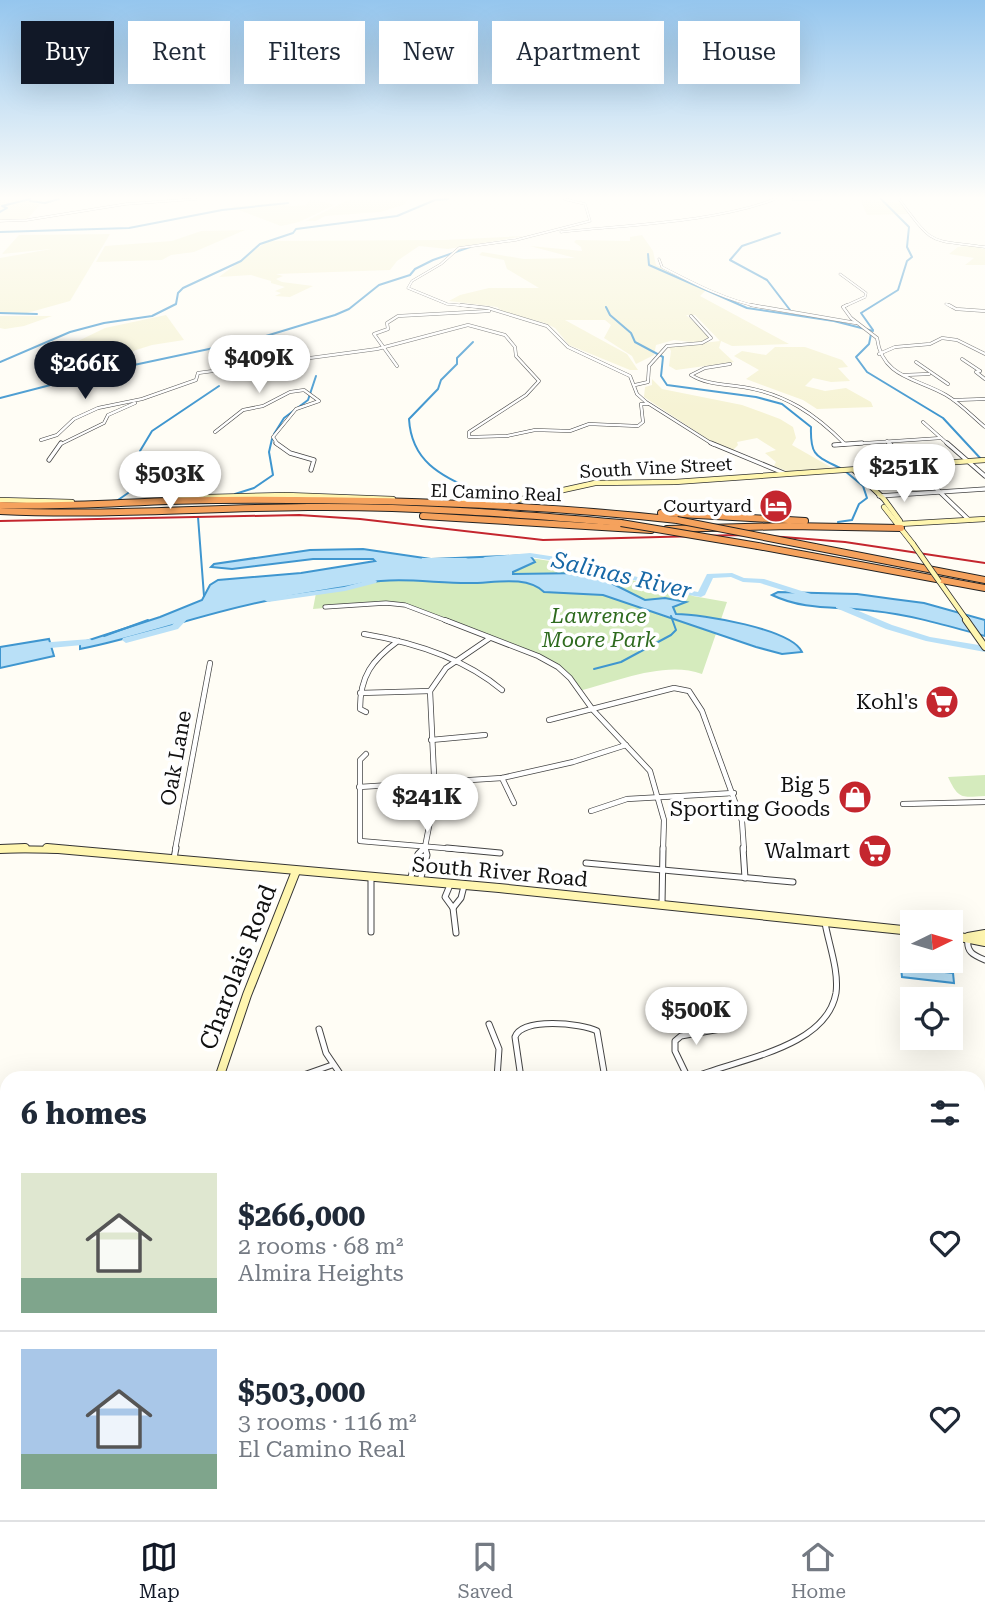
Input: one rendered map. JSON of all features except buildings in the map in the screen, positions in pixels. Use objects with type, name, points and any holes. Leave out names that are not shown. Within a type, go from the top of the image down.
[{"type":"highway","name":"El Camino Real","points":[[0,502],[71,507],[281,499],[622,512],[677,520],[985,580]]},
{"type":"highway","points":[[311,507],[635,530],[900,526]]},
{"type":"highway","name":"El Camino Real","points":[[0,511],[48,513],[311,507],[497,514],[621,523],[985,588]]},
{"type":"highway","points":[[551,508],[900,526]]},
{"type":"street","points":[[432,270],[408,286],[447,303],[495,310],[551,328],[565,346],[626,373],[635,385],[637,394],[648,404],[719,448],[761,462],[787,475]]},
{"type":"street","points":[[668,270],[694,284],[749,305],[861,324]]},
{"type":"street","points":[[841,274],[866,293],[865,297],[843,306],[851,318],[878,339],[879,354],[902,376],[953,400],[985,427]]},
{"type":"street","points":[[946,304],[956,309],[985,311]]},
{"type":"street","points":[[397,366],[374,334],[388,329],[387,323],[400,315],[495,310]]},
{"type":"street","points":[[635,385],[648,382],[648,369],[671,344],[702,343],[711,338],[691,316]]},
{"type":"street","points":[[41,440],[57,435],[74,419],[94,409],[142,399],[193,382],[198,373],[385,347],[466,325],[506,336],[516,349],[516,356],[539,382],[526,396],[469,432],[469,437],[507,436],[535,430],[570,431],[589,424],[638,426],[643,422],[641,404],[648,404]]},
{"type":"street","points":[[879,354],[895,346],[930,344],[941,337],[970,344],[985,354]]},
{"type":"street","points":[[962,359],[983,371]]},
{"type":"street","points":[[916,362],[948,384]]},
{"type":"street","points":[[730,364],[705,368],[691,375],[699,380],[746,387],[790,398],[816,415],[845,444]]},
{"type":"street","points":[[983,371],[976,372],[985,379]]},
{"type":"street","points":[[902,376],[930,374]]},
{"type":"street","points":[[215,432],[243,410],[263,406],[295,391],[308,393],[319,401],[296,409],[273,437],[288,453],[314,460],[311,470]]},
{"type":"street","points":[[49,460],[57,452],[59,444],[103,423],[108,415],[142,399]]},
{"type":"street","points":[[953,400],[985,399]]},
{"type":"street","points":[[923,422],[985,476]]},
{"type":"street","points":[[834,445],[941,438]]},
{"type":"street","points":[[887,441],[970,520]]},
{"type":"street","name":"South Vine Street","points":[[0,502],[223,496],[501,501],[535,497],[595,483],[675,482],[983,461]]},
{"type":"street","points":[[854,470],[878,496],[985,647]]},
{"type":"street","points":[[878,496],[985,489]]},
{"type":"street","points":[[900,526],[985,521]]},
{"type":"street","points":[[900,526],[985,521]]},
{"type":"street","points":[[325,607],[405,605],[558,667],[570,678],[593,710],[647,765],[659,796],[665,827],[662,904]]},
{"type":"street","points":[[364,634],[398,640],[454,662],[490,679],[502,690]]},
{"type":"street","points":[[420,882],[435,807],[430,691],[436,679],[454,662],[490,638]]},
{"type":"street","points":[[366,712],[360,709],[365,670],[376,657],[398,640]]},
{"type":"street","name":"Oak Lane","points":[[174,859],[210,663]]},
{"type":"street","points":[[549,720],[674,688],[684,689],[694,696],[734,793],[745,835],[746,878]]},
{"type":"street","points":[[360,693],[430,691]]},
{"type":"street","points":[[431,740],[485,735]]},
{"type":"street","points":[[359,787],[502,778],[573,762],[627,745]]},
{"type":"street","points":[[366,754],[360,760],[360,841],[500,853]]},
{"type":"street","points":[[502,778],[514,803]]},
{"type":"street","points":[[591,811],[614,801],[734,793]]},
{"type":"street","points":[[902,804],[985,802]]},
{"type":"street","points":[[410,881],[418,854],[425,847]]},
{"type":"street","name":"South River Road","points":[[0,849],[42,848],[174,859],[662,904],[900,931]]},
{"type":"street","points":[[586,863],[793,882]]},
{"type":"street","name":"Charolais Road","points":[[221,1071],[247,995],[296,871]]},
{"type":"street","points":[[371,878],[371,932]]},
{"type":"street","points":[[450,885],[445,897],[453,908],[456,933]]},
{"type":"street","points":[[453,908],[461,898],[464,886]]},
{"type":"street","points":[[710,1071],[800,1040],[825,1023],[836,995],[825,922]]},
{"type":"street","points":[[968,937],[985,934]]},
{"type":"street","points":[[963,936],[985,942]]},
{"type":"street","points":[[968,937],[967,947],[972,955],[985,960]]},
{"type":"street","points":[[520,1071],[515,1037],[517,1031],[526,1025],[576,1023],[586,1024],[597,1031],[604,1071]]},
{"type":"street","points":[[489,1024],[499,1049],[497,1071]]},
{"type":"street","points":[[686,1071],[675,1051],[675,1041],[681,1037],[726,1028]]},
{"type":"street","points":[[318,1029],[332,1065],[337,1071]]},
{"type":"street","points":[[315,1071],[332,1065]]},
{"type":"shaded area","points":[[0,270],[89,270],[70,301],[27,313],[0,314]]},
{"type":"shaded area","points":[[228,270],[390,270],[276,274],[283,276],[276,279],[282,282],[313,286],[290,297],[275,296],[281,293],[275,291],[285,287],[251,275],[219,277]]},
{"type":"shaded area","points":[[509,270],[666,270],[706,290],[700,296],[789,344],[732,346],[721,341],[719,348],[734,362],[676,370],[669,366],[669,347],[720,341],[695,315],[686,315],[709,335],[709,340],[700,343],[674,340],[656,345],[654,355],[636,364],[632,356],[604,338],[611,325],[605,320],[565,320],[627,354],[638,370],[630,370],[569,345],[555,328],[545,323],[503,312],[497,307],[449,301],[460,295],[489,288],[539,288]]},
{"type":"shaded area","points":[[166,315],[184,340],[152,345],[117,356],[96,347],[72,344],[105,328]]},
{"type":"shaded area","points":[[0,316],[52,316],[24,326],[5,329],[0,328]]},
{"type":"shaded area","points":[[775,347],[805,347],[842,360],[848,367],[838,368],[850,381],[831,382],[813,378],[805,386],[825,391],[846,388],[871,402],[873,407],[817,409],[803,400],[746,379],[759,370],[734,356],[742,351],[766,355]]},
{"type":"shaded area","points":[[652,379],[662,389],[742,405],[780,419],[793,427],[796,438],[792,445],[834,469],[789,472],[774,466],[776,462],[765,453],[776,450],[757,438],[737,442],[738,445],[732,451],[718,446],[644,397],[645,387],[652,385]]},
{"type":"green space","name":"Lawrence Moore Park","points":[[431,559],[537,559],[583,566],[649,585],[673,587],[693,596],[727,602],[702,674],[688,670],[657,671],[578,691],[570,678],[550,662],[405,605],[373,604],[313,609],[316,593],[357,586]]},
{"type":"green space","points":[[985,775],[985,796],[971,797],[958,793],[948,777]]},
{"type":"water","points":[[363,549],[431,559],[530,555],[535,562],[513,574],[584,573],[597,576],[645,600],[665,598],[686,602],[673,607],[676,614],[725,620],[765,630],[782,636],[802,652],[782,654],[756,647],[603,595],[544,592],[527,583],[507,581],[467,583],[403,580],[365,583],[251,604],[80,649],[80,643],[202,600],[210,585],[218,580],[301,573],[375,561],[313,559],[232,569],[211,567],[214,564],[310,550]]},
{"type":"water","points":[[778,592],[857,594],[924,603],[985,620],[985,636],[902,615],[797,604],[772,595]]},
{"type":"water","points":[[49,639],[54,656],[0,668],[0,647]]},
{"type":"water","points":[[902,973],[953,973],[954,983],[902,977]]},
{"type":"waterway","points":[[0,362],[70,332],[104,323],[152,316],[176,304],[178,293],[183,288],[222,270]]},
{"type":"waterway","points":[[0,398],[101,372],[256,339],[335,315],[349,309],[379,285],[410,275],[414,270]]},
{"type":"waterway","points":[[660,270],[747,308],[834,321],[873,331]]},
{"type":"waterway","points":[[748,270],[767,280],[790,310]]},
{"type":"waterway","points":[[873,330],[861,313],[898,290],[904,270]]},
{"type":"waterway","points":[[606,307],[610,315],[631,333],[635,342],[663,357],[661,376],[667,385],[756,397],[782,404],[811,427],[813,450],[816,454],[840,468]]},
{"type":"waterway","points":[[0,313],[37,314]]},
{"type":"waterway","points":[[871,334],[869,344],[856,357],[867,372],[943,418],[981,459]]},
{"type":"waterway","points":[[473,342],[457,358],[457,364],[441,380],[438,389],[409,419],[412,436],[426,461],[449,478],[492,499]]},
{"type":"waterway","points":[[274,434],[284,418],[308,400],[316,376]]},
{"type":"waterway","points":[[118,500],[141,484],[140,451],[152,431],[219,386]]},
{"type":"waterway","points":[[235,494],[254,488],[273,475],[269,452],[272,439]]},
{"type":"waterway","points":[[838,522],[852,520],[859,504],[867,498],[863,486],[845,471]]},
{"type":"waterway","points":[[198,517],[204,596]]},
{"type":"waterway","name":"Salinas River","points":[[485,559],[530,555],[576,562],[641,580],[665,583],[685,592],[701,595],[710,576],[732,575],[808,596]]},
{"type":"waterway","name":"Salinas River","points":[[425,560],[466,560]]},
{"type":"waterway","name":"Salinas River","points":[[268,600],[345,589],[373,581]]},
{"type":"waterway","name":"Salinas River","points":[[839,606],[889,627],[929,639],[985,649]]},
{"type":"waterway","name":"Salinas River","points":[[126,640],[175,627],[188,614]]},
{"type":"waterway","points":[[594,669],[621,662],[671,635],[676,630],[671,616]]},
{"type":"waterway","points":[[104,636],[148,620]]},
{"type":"waterway","name":"Salinas River","points":[[39,646],[90,642]]},
{"type":"railway","points":[[0,521],[299,515],[360,519],[543,540],[738,535],[783,537],[845,542],[985,563]]},
{"type":"place","name":"Courtyard","points":[[776,506]]},
{"type":"place","name":"Kohl's","points":[[942,702]]},
{"type":"place","name":"Big 5 Sporting Goods","points":[[855,797]]},
{"type":"place","name":"Walmart","points":[[875,851]]}]
